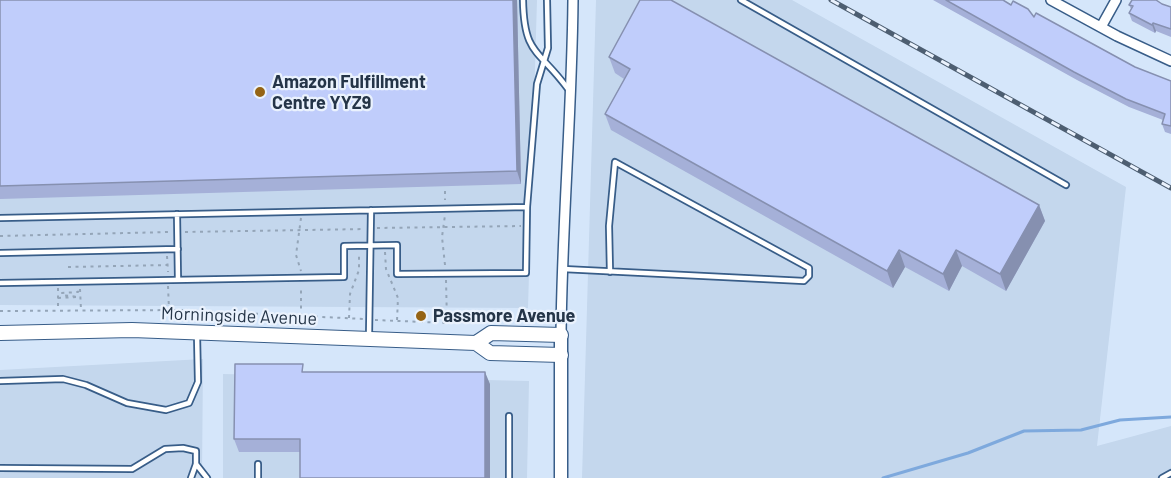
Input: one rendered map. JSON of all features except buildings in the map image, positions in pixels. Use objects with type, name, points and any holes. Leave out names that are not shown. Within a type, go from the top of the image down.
[{"type":"main road","name":"Morningside Avenue","points":[[0,333],[197,332],[476,343],[490,353],[561,355]]},
{"type":"main road","name":"Morningside Avenue","points":[[476,343],[490,333],[561,335]]},
{"type":"street","points":[[561,478],[561,335],[572,94],[573,0]]},
{"type":"street","points":[[1051,0],[1171,61]]},
{"type":"street","points":[[1101,27],[1116,0]]},
{"type":"lane","points":[[523,0],[523,27],[532,50],[554,69],[572,94]]},
{"type":"lane","points":[[0,283],[344,277],[344,246],[397,245],[398,274],[526,273],[527,207],[537,84],[548,48],[547,0]]},
{"type":"lane","points":[[741,0],[1066,184]]},
{"type":"lane","points":[[563,269],[610,272],[804,281],[809,276],[809,268],[615,162],[609,226],[610,272]]},
{"type":"lane","points":[[0,218],[527,207]]},
{"type":"lane","points":[[369,339],[371,210]]},
{"type":"lane","points":[[177,214],[178,280]]},
{"type":"lane","points":[[0,252],[178,249]]},
{"type":"lane","points":[[0,381],[63,379],[86,385],[127,403],[166,410],[189,403],[198,382],[197,332]]},
{"type":"lane","points":[[509,416],[509,478]]},
{"type":"lane","points":[[0,468],[132,469],[165,449],[183,448],[196,451],[196,464],[191,478]]},
{"type":"lane","points":[[196,464],[207,478]]},
{"type":"lane","points":[[258,464],[258,478]]},
{"type":"lane","points":[[132,469],[132,478]]},
{"type":"lane","points":[[1162,478],[1171,473]]},
{"type":"path","points":[[445,191],[442,252],[446,274],[447,322]]},
{"type":"path","points":[[301,316],[301,278],[296,255],[302,212]]},
{"type":"path","points":[[161,214],[161,233]]},
{"type":"path","points":[[0,236],[527,226]]},
{"type":"path","points":[[349,318],[350,294],[359,270],[358,229]]},
{"type":"path","points":[[68,267],[168,265]]},
{"type":"path","points":[[58,298],[78,297],[62,296],[62,293],[78,292],[78,281]]},
{"type":"path","points":[[58,292],[58,310]]},
{"type":"path","points":[[81,292],[81,310]]},
{"type":"path","points":[[0,311],[182,310],[447,322],[543,316]]},
{"type":"shaded area","name":"Amazon Fulfillment Centre YYZ9","points":[[0,0],[537,0],[528,308],[0,305]]},
{"type":"shaded area","points":[[596,0],[792,0],[1126,187],[1097,446],[1171,426],[1171,478],[582,478]]},
{"type":"shaded area","points":[[203,359],[202,478],[0,478],[0,370]]},
{"type":"shaded area","points":[[223,374],[529,381],[527,478],[223,478]]},
{"type":"waterway","points":[[883,478],[968,453],[1024,431],[1081,430],[1120,420],[1171,417]]},
{"type":"railway","points":[[831,0],[1171,188]]},
{"type":"place","name":"Amazon Fulfillment Centre YYZ9","points":[[260,92]]},
{"type":"place","name":"Passmore Avenue","points":[[421,316]]}]
